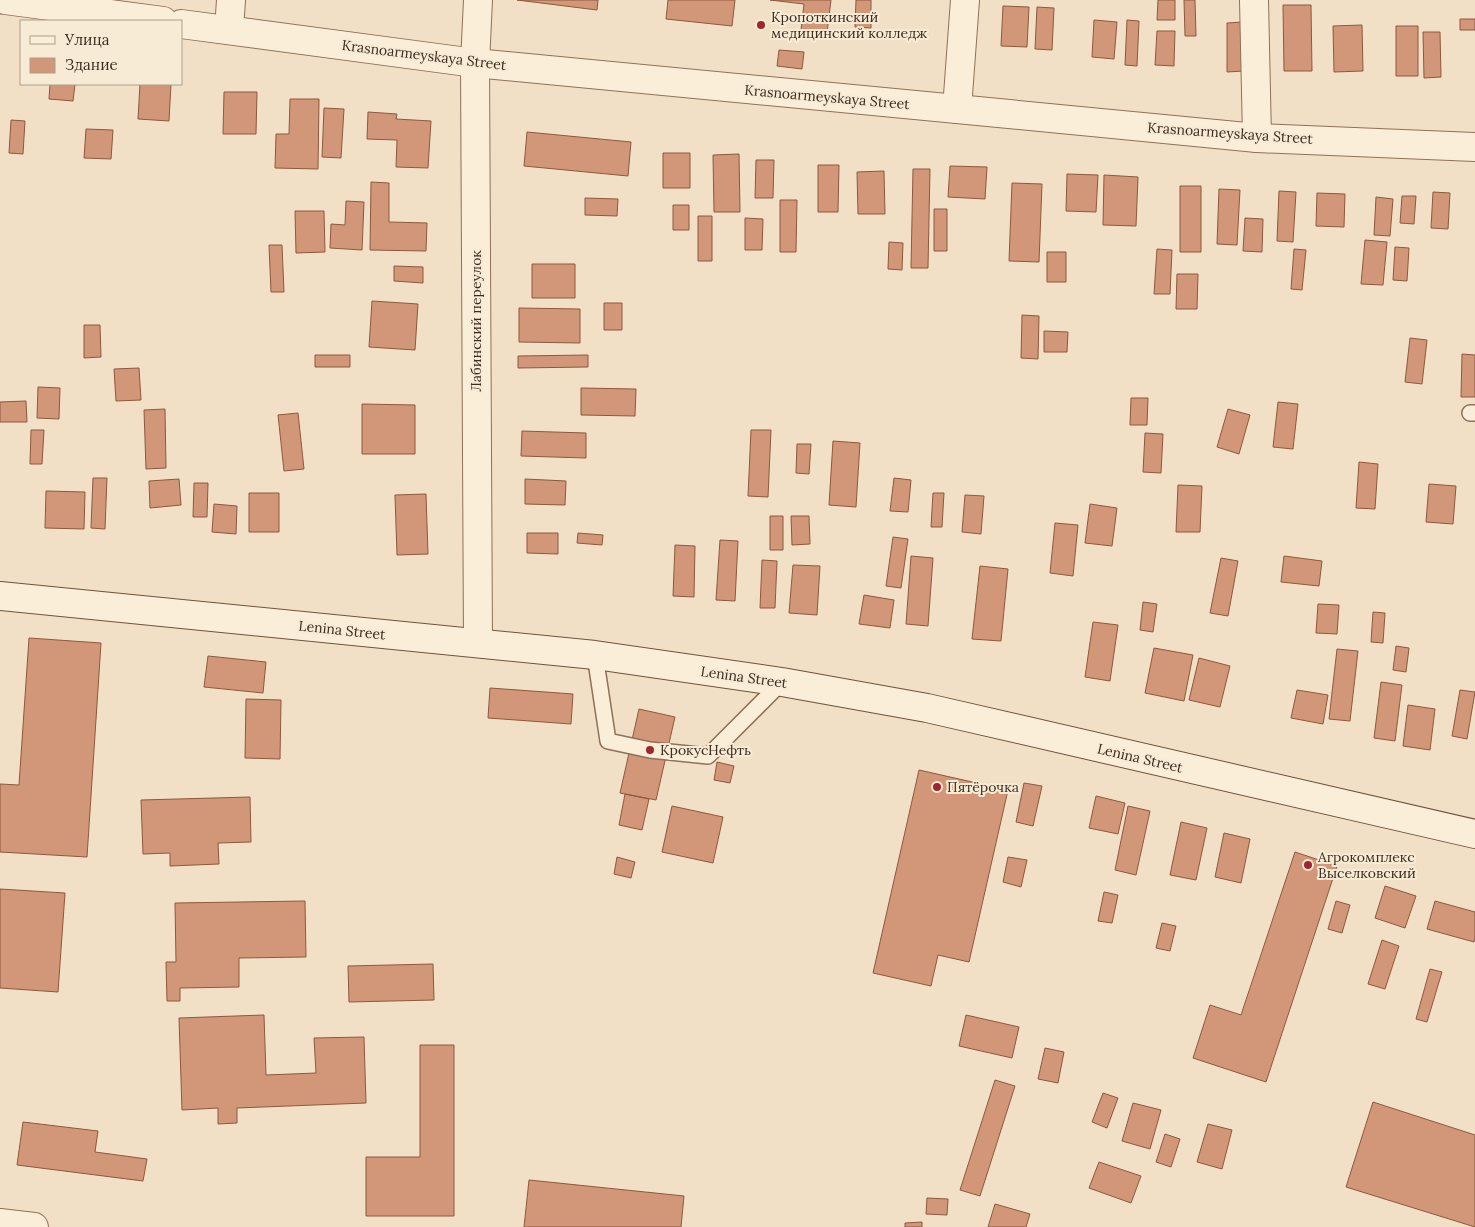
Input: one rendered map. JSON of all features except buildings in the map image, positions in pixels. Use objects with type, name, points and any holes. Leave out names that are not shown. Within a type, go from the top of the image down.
[{"type":"street","points":[[5,0],[155,20]]},
{"type":"street","points":[[229,30],[231,0]]},
{"type":"street","name":"Лабинский переулок","points":[[478,0],[475,63],[478,643]]},
{"type":"street","points":[[957,109],[965,0]]},
{"type":"street","points":[[1254,0],[1257,138]]},
{"type":"street","name":"Krasnoarmeyskaya Street","points":[[182,24],[475,63],[1257,138],[1475,147]]},
{"type":"street","name":"Lenina Street","points":[[0,596],[595,655],[782,682],[927,708],[1475,834]]},
{"type":"street","points":[[0,1222],[34,1227]]},
{"type":"lane","points":[[595,655],[608,740],[650,750],[708,756],[782,682]]},
{"type":"place","name":"Кропоткинский медицинский колледж","points":[[761,25]]},
{"type":"place","name":"КрокусНефть","points":[[650,750]]},
{"type":"place","name":"Пятёрочка","points":[[937,787]]},
{"type":"place","name":"Агрокомплекс Выселковский","points":[[1308,865]]}]
